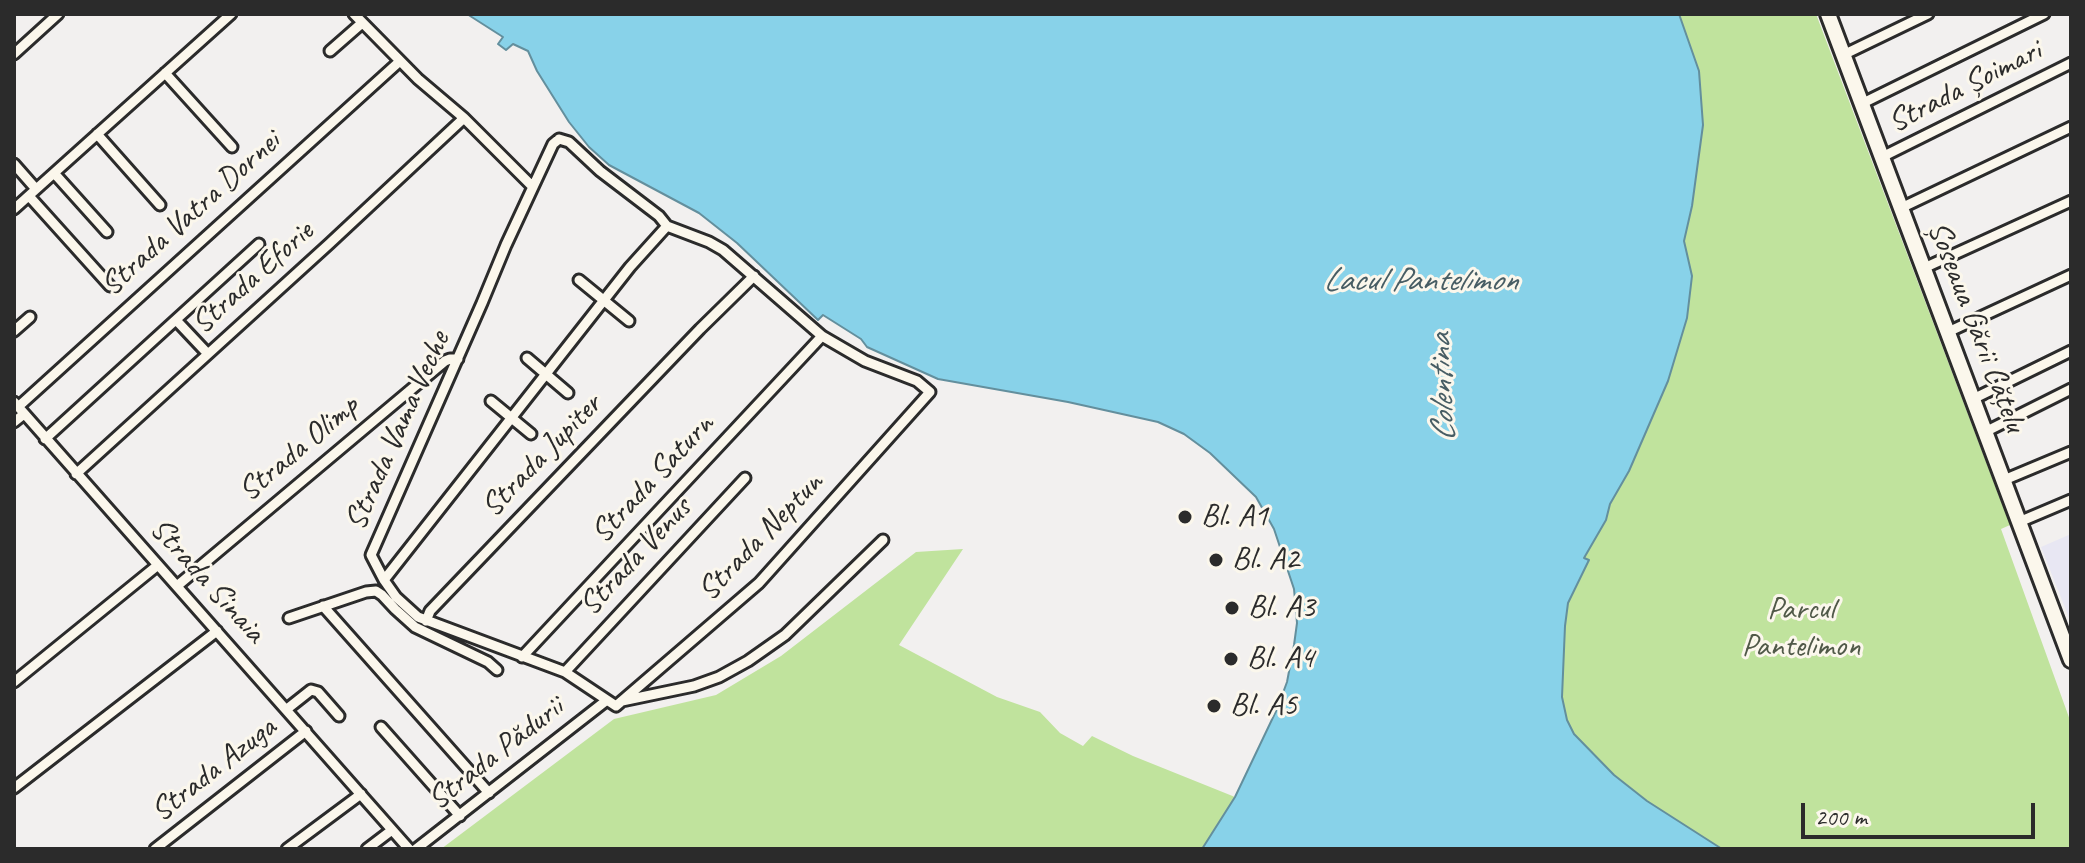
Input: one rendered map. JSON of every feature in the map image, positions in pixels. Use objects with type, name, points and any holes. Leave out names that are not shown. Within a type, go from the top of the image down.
[{"type":"main road","name":"Șoseaua Gării Cățelu","points":[[1828,14],[2071,660]]},
{"type":"street","points":[[14,54],[58,14]]},
{"type":"street","points":[[14,209],[231,14]]},
{"type":"street","points":[[354,14],[533,187]]},
{"type":"street","points":[[1843,55],[1928,14]]},
{"type":"street","points":[[1861,104],[2044,14]]},
{"type":"street","points":[[330,51],[362,23]]},
{"type":"street","name":"Strada Vatra Dornei","points":[[14,422],[19,408],[400,61]]},
{"type":"street","name":"Strada Șoimari","points":[[1882,157],[2071,63]]},
{"type":"street","points":[[165,73],[232,147]]},
{"type":"street","name":"Strada Eforie","points":[[76,474],[464,118]]},
{"type":"street","points":[[1901,208],[2071,127]]},
{"type":"street","points":[[97,134],[160,205]]},
{"type":"street","name":"Strada Vama Veche","points":[[615,702],[565,672],[426,621],[402,604],[384,580],[372,559],[372,552],[555,140],[562,139],[659,216],[667,226]]},
{"type":"street","points":[[14,164],[110,286]]},
{"type":"street","points":[[54,173],[107,232]]},
{"type":"street","points":[[1924,268],[2071,201]]},
{"type":"street","points":[[384,580],[630,267],[667,226],[723,250],[822,336]]},
{"type":"street","points":[[45,439],[259,244]]},
{"type":"street","points":[[1948,332],[2071,275]]},
{"type":"street","name":"Strada Jupiter","points":[[426,621],[430,611],[754,276]]},
{"type":"street","points":[[579,280],[629,321]]},
{"type":"street","points":[[14,331],[30,317]]},
{"type":"street","points":[[176,320],[208,354]]},
{"type":"street","name":"Strada Neptun","points":[[615,702],[759,583],[930,392],[917,381],[865,361],[822,336]]},
{"type":"street","name":"Strada Saturn","points":[[522,657],[822,336]]},
{"type":"street","points":[[1973,399],[2071,351]]},
{"type":"street","points":[[527,358],[568,393]]},
{"type":"street","name":"Strada Olimp","points":[[177,586],[445,361],[458,359]]},
{"type":"street","points":[[1985,432],[2071,389]]},
{"type":"street","points":[[491,401],[531,434]]},
{"type":"street","name":"Strada Sinaia","points":[[19,408],[409,849]]},
{"type":"street","points":[[2004,480],[2071,452]]},
{"type":"street","name":"Strada Venus","points":[[565,672],[745,478]]},
{"type":"street","points":[[2019,522],[2071,500]]},
{"type":"street","name":"Strada Pădurii","points":[[416,849],[615,702],[694,686],[748,661],[785,635],[883,540]]},
{"type":"street","points":[[14,682],[158,565]]},
{"type":"street","points":[[289,618],[376,591],[415,627],[488,662],[497,670]]},
{"type":"street","points":[[323,606],[489,793]]},
{"type":"street","points":[[14,788],[217,631]]},
{"type":"street","points":[[287,709],[311,690],[318,692],[339,716]]},
{"type":"street","points":[[381,727],[460,816]]},
{"type":"street","name":"Strada Azuga","points":[[155,849],[306,731]]},
{"type":"street","points":[[287,849],[361,794]]},
{"type":"street","points":[[367,849],[392,830]]},
{"type":"shaded area","points":[[2071,534],[2071,623],[2041,547]]},
{"type":"green space","name":"Parcul Pantelimon","points":[[1679,14],[1816,14],[2010,525],[2001,529],[2071,723],[2071,849],[1722,849],[1647,801],[1614,775],[1574,734],[1567,720],[1562,682],[1568,603],[1589,561],[1584,558],[1606,520],[1610,504],[1629,471],[1668,381],[1687,318],[1692,276],[1684,241],[1692,206],[1688,41]]},
{"type":"green space","points":[[963,549],[899,645],[997,697],[1040,712],[1060,733],[1083,746],[1092,736],[1235,797],[1202,849],[441,849],[614,719],[716,695],[781,656],[916,552]]},
{"type":"water","name":"Lacul Pantelimon","points":[[467,14],[1679,14],[1699,71],[1703,125],[1684,241],[1692,276],[1687,318],[1668,381],[1629,471],[1610,504],[1606,520],[1584,558],[1589,560],[1568,603],[1562,697],[1574,734],[1614,775],[1647,801],[1722,849],[1202,849],[1235,797],[1277,709],[1287,682],[1294,645],[1297,623],[1294,589],[1274,529],[1256,497],[1210,453],[1184,434],[1158,422],[938,379],[867,347],[861,339],[823,315],[818,320],[737,243],[699,213],[609,165],[569,122],[528,51],[513,44],[506,50],[498,44],[503,37]]},
{"type":"place","name":"Bl. A1","points":[[1185,517]]},
{"type":"place","name":"Bl. A2","points":[[1216,560]]},
{"type":"place","name":"Bl. A3","points":[[1232,608]]},
{"type":"place","name":"Bl. A4","points":[[1231,659]]},
{"type":"place","name":"Bl. A5","points":[[1214,706]]},
{"type":"water label","name":"Colentina","points":[[1443,388]]}]
